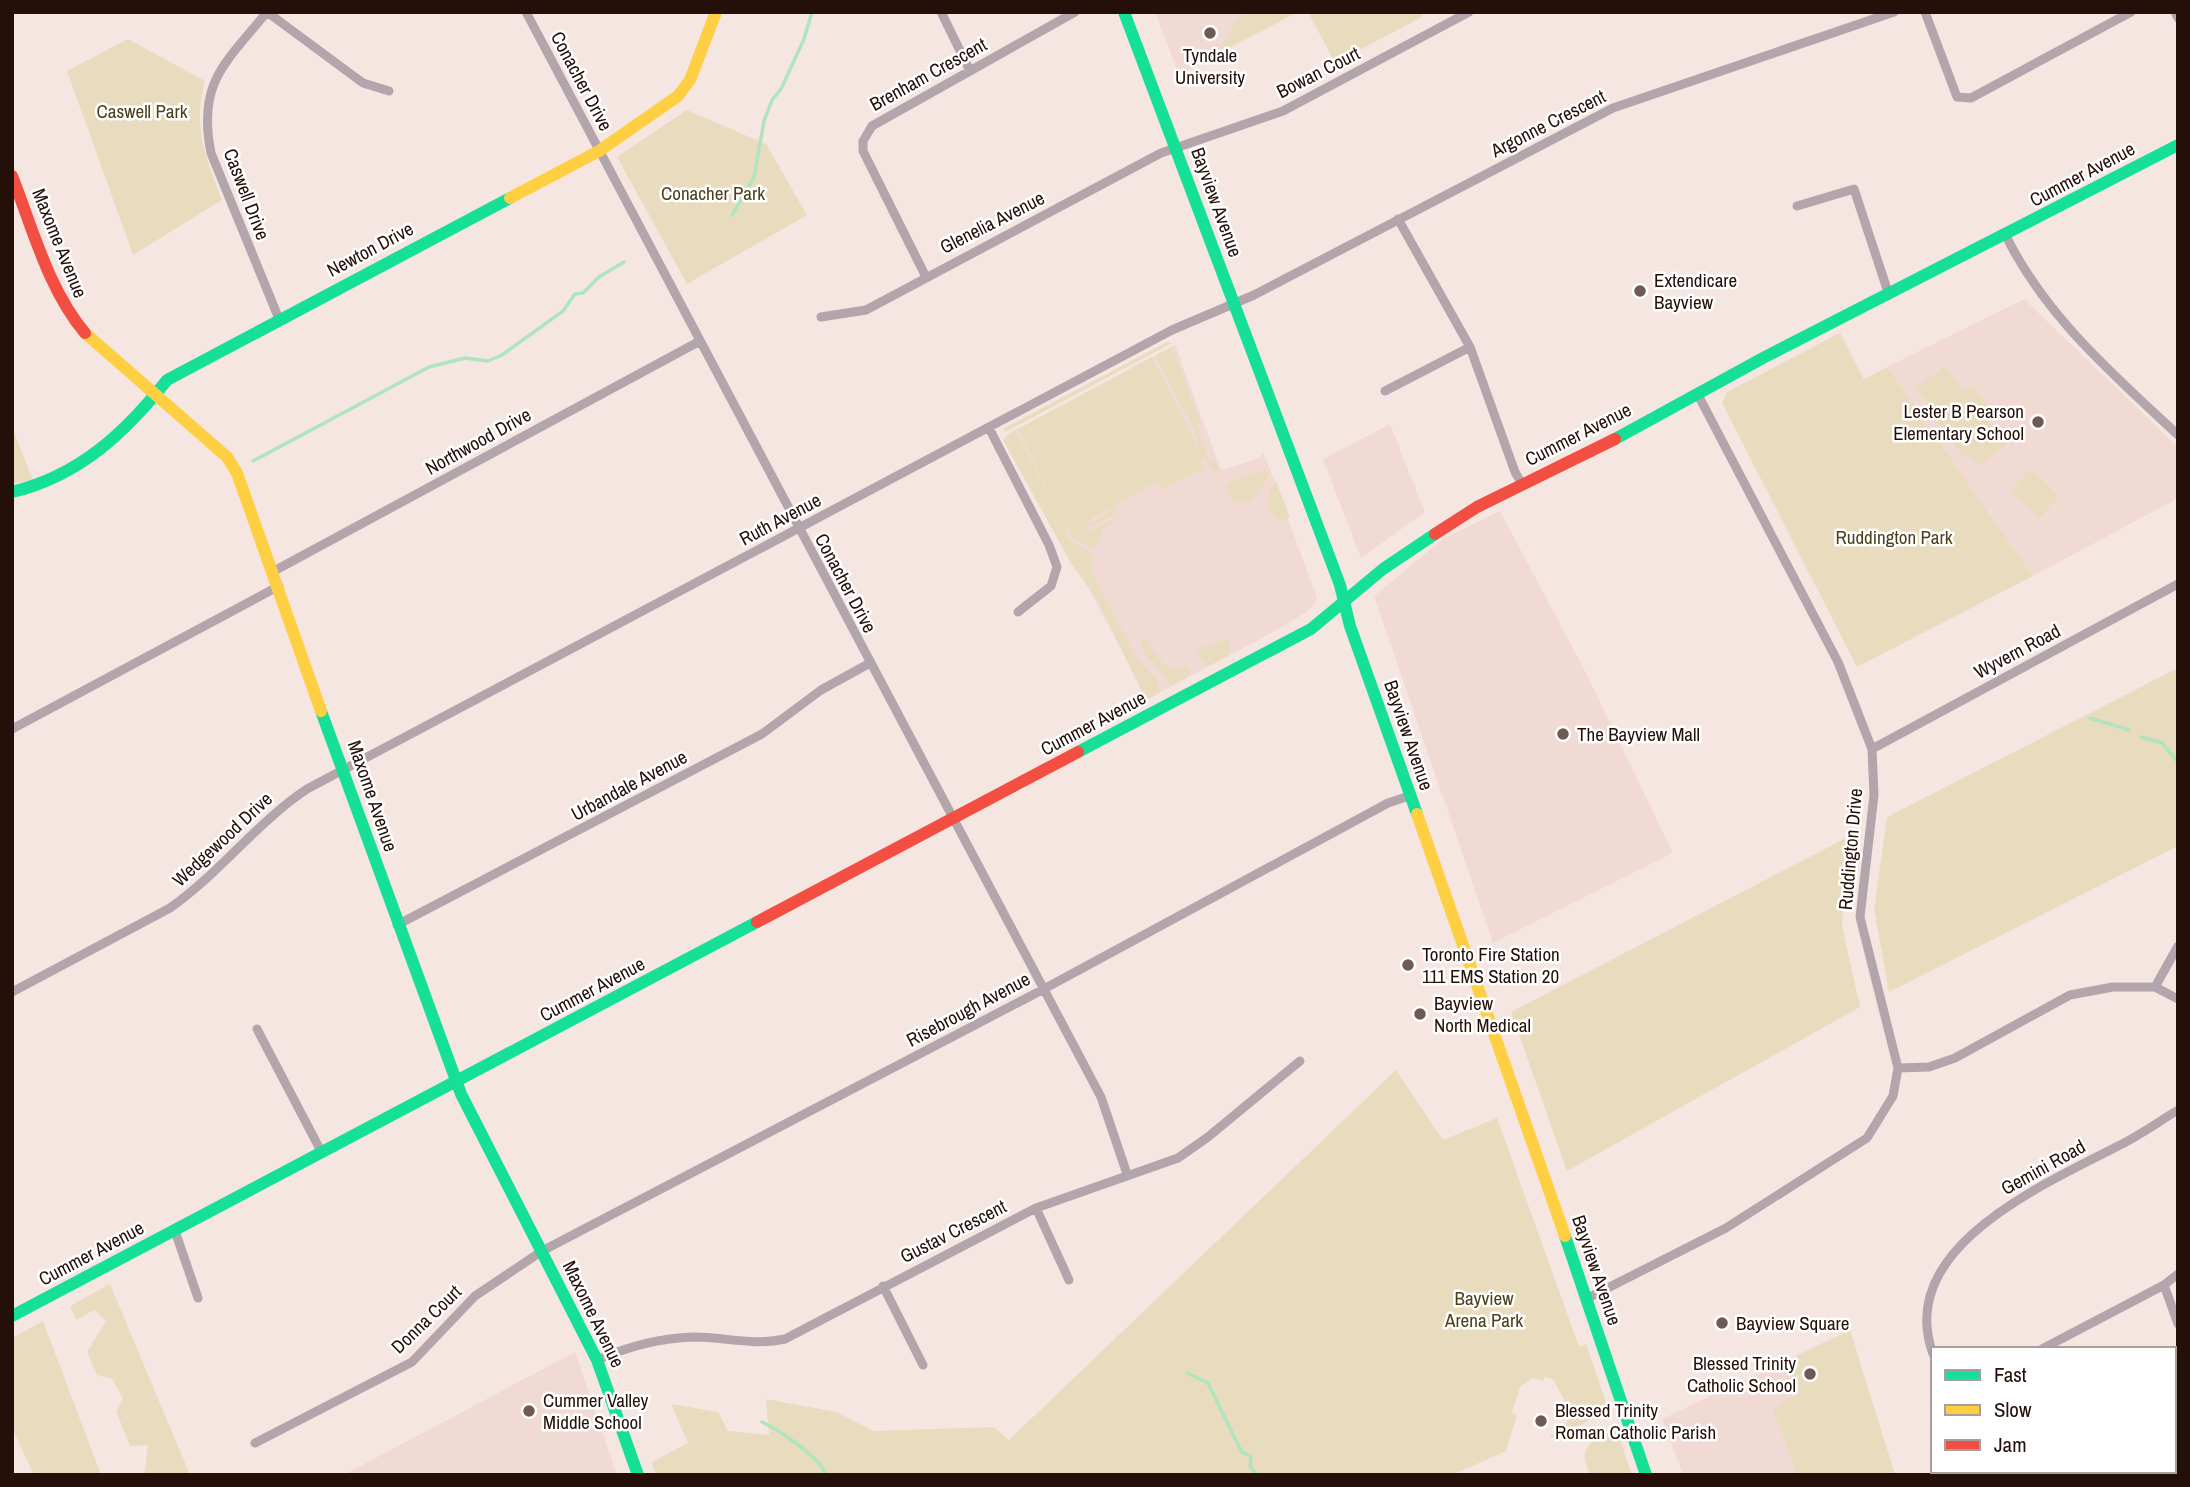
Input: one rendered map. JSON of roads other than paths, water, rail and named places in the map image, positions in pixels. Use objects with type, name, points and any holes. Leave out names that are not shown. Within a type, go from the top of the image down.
[{"type":"street","points":[[267,12],[363,83],[389,91]]},
{"type":"street","name":"Caswell Drive","points":[[267,12],[227,60],[214,82],[206,104],[206,130],[211,153],[279,319]]},
{"type":"street","name":"Conacher Drive","points":[[526,12],[1101,1097],[1127,1174]]},
{"type":"street","name":"Newton Drive","points":[[12,492],[41,484],[97,452],[167,380],[599,151],[678,96],[690,80],[716,12]]},
{"type":"street","points":[[941,12],[970,71]]},
{"type":"street","name":"Brenham Crescent","points":[[926,276],[863,151],[863,141],[872,127],[1074,12]]},
{"type":"street","name":"Bayview Avenue","points":[[1124,12],[1345,602],[1409,796],[1646,1475]]},
{"type":"street","name":"Bowan Court","points":[[1177,148],[1283,111],[1469,12]]},
{"type":"street","name":"Argonne Crescent","points":[[1234,303],[1613,108],[1894,12]]},
{"type":"street","points":[[1925,12],[1957,97],[1971,98],[2132,12]]},
{"type":"street","points":[[2175,12],[2178,18]]},
{"type":"street","name":"Cummer Avenue","points":[[12,1316],[1311,629],[1362,585],[1477,508],[2178,145]]},
{"type":"street","name":"Glenelia Avenue","points":[[821,317],[866,310],[1161,153],[1177,148]]},
{"type":"street","name":"Maxome Avenue","points":[[12,176],[68,313],[85,333],[227,457],[237,473],[274,571],[397,925],[457,1082],[597,1360],[638,1475]]},
{"type":"street","points":[[1797,205],[1854,189],[1889,295]]},
{"type":"street","points":[[1398,219],[1470,347],[1515,472],[1522,484]]},
{"type":"street","points":[[2006,236],[2042,298],[2074,337],[2178,435]]},
{"type":"street","name":"Ruth Avenue","points":[[344,769],[1172,330],[1234,303]]},
{"type":"street","name":"Northwood Drive","points":[[274,571],[699,341]]},
{"type":"street","points":[[1385,391],[1470,347]]},
{"type":"street","name":"Ruddington Drive","points":[[1586,1299],[1726,1228],[1867,1138],[1893,1096],[1898,1068],[1860,917],[1874,795],[1872,749],[1838,662],[1697,393]]},
{"type":"street","points":[[989,428],[1049,545],[1057,567],[1051,586],[1018,612]]},
{"type":"street","name":"Wyvern Road","points":[[1872,749],[2178,583]]},
{"type":"street","points":[[12,729],[278,586]]},
{"type":"street","name":"Urbandale Avenue","points":[[397,925],[762,734],[821,690],[870,663]]},
{"type":"street","name":"Wedgewood Drive","points":[[12,992],[170,908],[191,893],[287,802],[344,769]]},
{"type":"street","name":"Risebrough Avenue","points":[[542,1251],[1042,990],[1388,803],[1409,796]]},
{"type":"street","points":[[2155,987],[2178,946]]},
{"type":"street","points":[[1898,1068],[1929,1068],[1955,1058],[2070,995],[2113,987],[2155,987],[2178,999]]},
{"type":"street","points":[[257,1029],[322,1153]]},
{"type":"street","name":"Gustav Crescent","points":[[597,1360],[659,1340],[695,1337],[761,1344],[785,1339],[1036,1208],[1178,1158],[1208,1137],[1300,1061]]},
{"type":"street","name":"Gemini Road","points":[[1931,1349],[1927,1338],[1929,1309],[1936,1283],[1963,1242],[1990,1217],[2022,1195],[2122,1144],[2178,1110]]},
{"type":"street","points":[[1036,1208],[1069,1280]]},
{"type":"street","points":[[174,1231],[198,1298]]},
{"type":"street","name":"Donna Court","points":[[255,1443],[412,1362],[475,1296],[542,1251]]},
{"type":"street","points":[[2046,1347],[2164,1285],[2178,1274]]},
{"type":"street","points":[[2164,1285],[2178,1325]]},
{"type":"street","points":[[883,1286],[923,1366]]},
{"type":"waterway","points":[[732,215],[754,177],[764,121],[804,39],[812,12]]},
{"type":"waterway","points":[[253,461],[429,367],[465,358],[488,361],[502,355],[563,311],[575,294],[583,293],[599,277],[624,262]]},
{"type":"waterway","points":[[2090,718],[2129,730]]},
{"type":"waterway","points":[[2141,737],[2162,743],[2178,762]]},
{"type":"waterway","points":[[1187,1373],[1208,1383],[1241,1451],[1251,1457],[1250,1467],[1258,1475]]},
{"type":"waterway","points":[[762,1422],[808,1453],[826,1475]]},
{"type":"place","name":"Tyndale University","points":[[1210,33]]},
{"type":"place","name":"Extendicare Bayview","points":[[1640,291]]},
{"type":"place","name":"Lester B Pearson Elementary School","points":[[2038,422]]},
{"type":"place","name":"The Bayview Mall","points":[[1563,734]]},
{"type":"place","name":"Toronto Fire Station 111 EMS Station 20","points":[[1408,965]]},
{"type":"place","name":"Bayview North Medical","points":[[1420,1014]]},
{"type":"place","name":"Bayview Square","points":[[1722,1323]]},
{"type":"place","name":"Blessed Trinity Catholic School","points":[[1810,1374]]},
{"type":"place","name":"Cummer Valley Middle School","points":[[529,1411]]},
{"type":"place","name":"Blessed Trinity Roman Catholic Parish","points":[[1541,1421]]},
{"type":"park label","name":"Caswell Park","points":[[142,111]]},
{"type":"park label","name":"Conacher Park","points":[[713,193]]},
{"type":"park label","name":"Ruddington Park","points":[[1894,537]]},
{"type":"park label","name":"Bayview Arena Park","points":[[1484,1309]]}]
